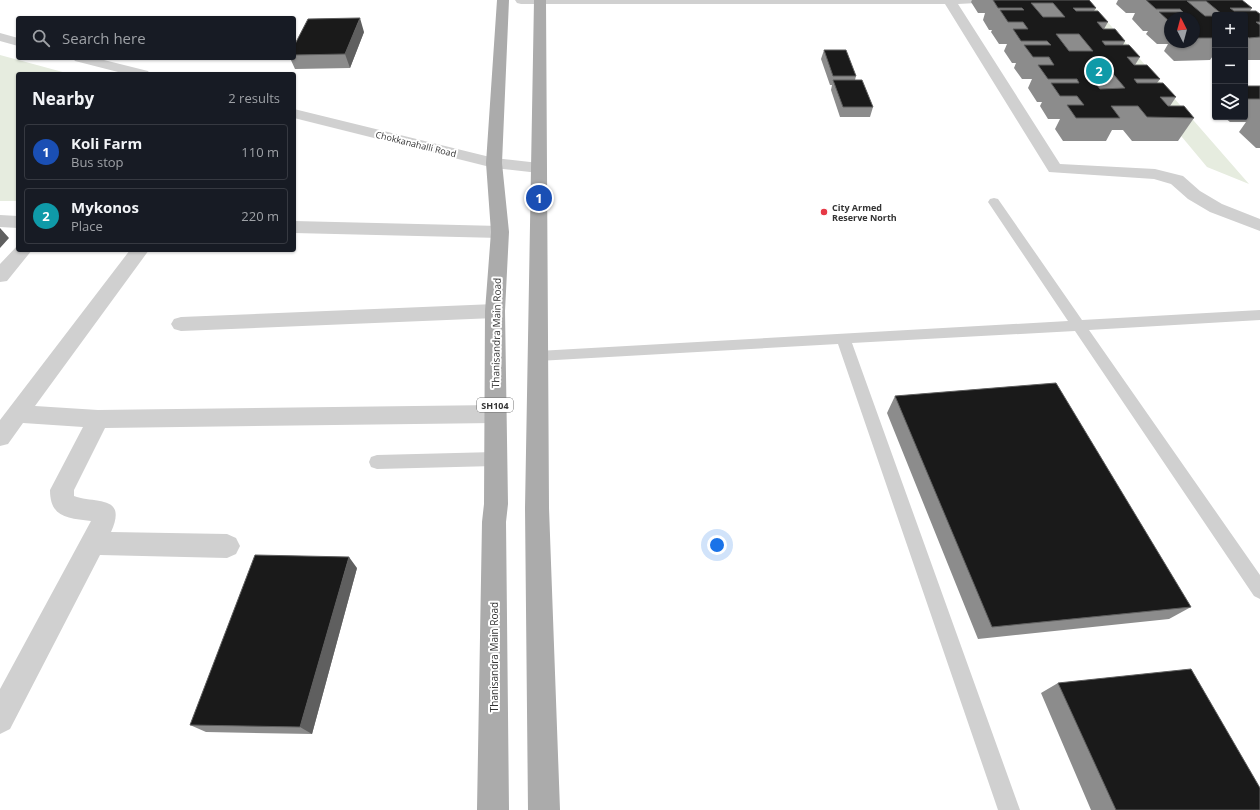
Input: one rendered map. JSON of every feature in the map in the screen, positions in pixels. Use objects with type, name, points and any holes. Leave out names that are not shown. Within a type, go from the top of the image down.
[{"type":"main road","name":"Thanisandra Main Road","points":[[492,810],[496,414],[495,311],[500,232],[494,164],[503,0]]},
{"type":"main road","points":[[533,0],[538,168],[537,516],[544,810]]},
{"type":"street","points":[[533,0],[973,0]]},
{"type":"street","points":[[949,0],[1055,169],[1155,174],[1177,180],[1194,195],[1216,208],[1260,225]]},
{"type":"street","points":[[0,37],[16,41]]},
{"type":"street","points":[[88,60],[135,72]]},
{"type":"street","name":"Chokkanahalli Road","points":[[296,113],[494,164],[538,168]]},
{"type":"street","points":[[0,221],[16,222]]},
{"type":"street","points":[[296,228],[500,232]]},
{"type":"street","points":[[0,276],[21,252]]},
{"type":"street","points":[[0,437],[138,252]]},
{"type":"street","points":[[181,324],[495,311]]},
{"type":"street","points":[[17,414],[98,419],[496,414]]},
{"type":"street","points":[[0,720],[104,520],[104,515],[100,511],[70,507],[62,501],[62,490],[98,419]]},
{"type":"street","points":[[93,543],[227,546]]},
{"type":"lane","points":[[994,202],[1260,590]]},
{"type":"lane","points":[[538,356],[1260,315]]},
{"type":"lane","points":[[843,339],[1009,810]]},
{"type":"lane","points":[[377,462],[495,459]]},
{"type":"shaded area","points":[[1070,3],[1091,3],[1249,184],[1207,167]]},
{"type":"shaded area","points":[[0,55],[63,72],[16,72],[16,201],[0,201]]},
{"type":"building","points":[[993,0],[1089,0],[1096,8],[1073,8],[1076,11],[1098,11],[1108,22],[1097,22],[1103,29],[1115,29],[1125,41],[1102,41],[1105,45],[1129,45],[1140,57],[1127,57],[1134,65],[1147,65],[1160,79],[1134,79],[1137,83],[1163,83],[1176,97],[1160,97],[1168,106],[1184,106],[1194,118],[1147,117],[1138,106],[1111,106],[1120,118],[1076,118],[1067,105],[1084,105],[1077,96],[1060,96],[1051,83],[1079,83],[1077,79],[1048,79],[1038,65],[1054,65],[1049,57],[1033,57],[1024,45],[1051,45],[1047,41],[1021,41],[1013,29],[1028,29],[1023,22],[1008,22],[1000,10],[1024,10],[1022,8],[998,8]],"holes":[[[1031,3],[1053,3],[1065,17],[1043,17]],[[1056,34],[1079,34],[1093,51],[1069,51]],[[1109,69],[1125,88],[1100,89],[1085,70]]]},
{"type":"building","points":[[1146,0],[1242,0],[1252,8],[1230,8],[1234,11],[1256,11],[1260,14],[1260,22],[1256,22],[1260,25],[1260,37],[1248,37],[1248,12],[1219,12],[1206,1],[1187,1],[1205,16],[1212,16],[1212,38],[1200,38],[1200,12],[1183,12],[1180,9],[1156,9]]},
{"type":"building","points":[[1159,12],[1164,12],[1164,17]]},
{"type":"building","points":[[360,18],[345,54],[296,55],[296,42],[308,19]]},
{"type":"building","points":[[824,50],[846,50],[856,76],[833,76]]},
{"type":"building","points":[[833,80],[862,80],[873,107],[843,107]]},
{"type":"building","points":[[1248,86],[1260,86],[1260,99],[1248,99]]},
{"type":"building","points":[[1056,383],[1191,607],[992,627],[895,396]]},
{"type":"building","points":[[255,555],[349,557],[300,727],[190,725]]},
{"type":"building","points":[[1191,669],[1260,788],[1260,810],[1116,810],[1058,683]]},
{"type":"place","name":"Mykonos","points":[[1099,71]]},
{"type":"place","name":"Koli Farm","points":[[539,198]]},
{"type":"place","name":"City Armed Reserve North","points":[[824,212]]}]
